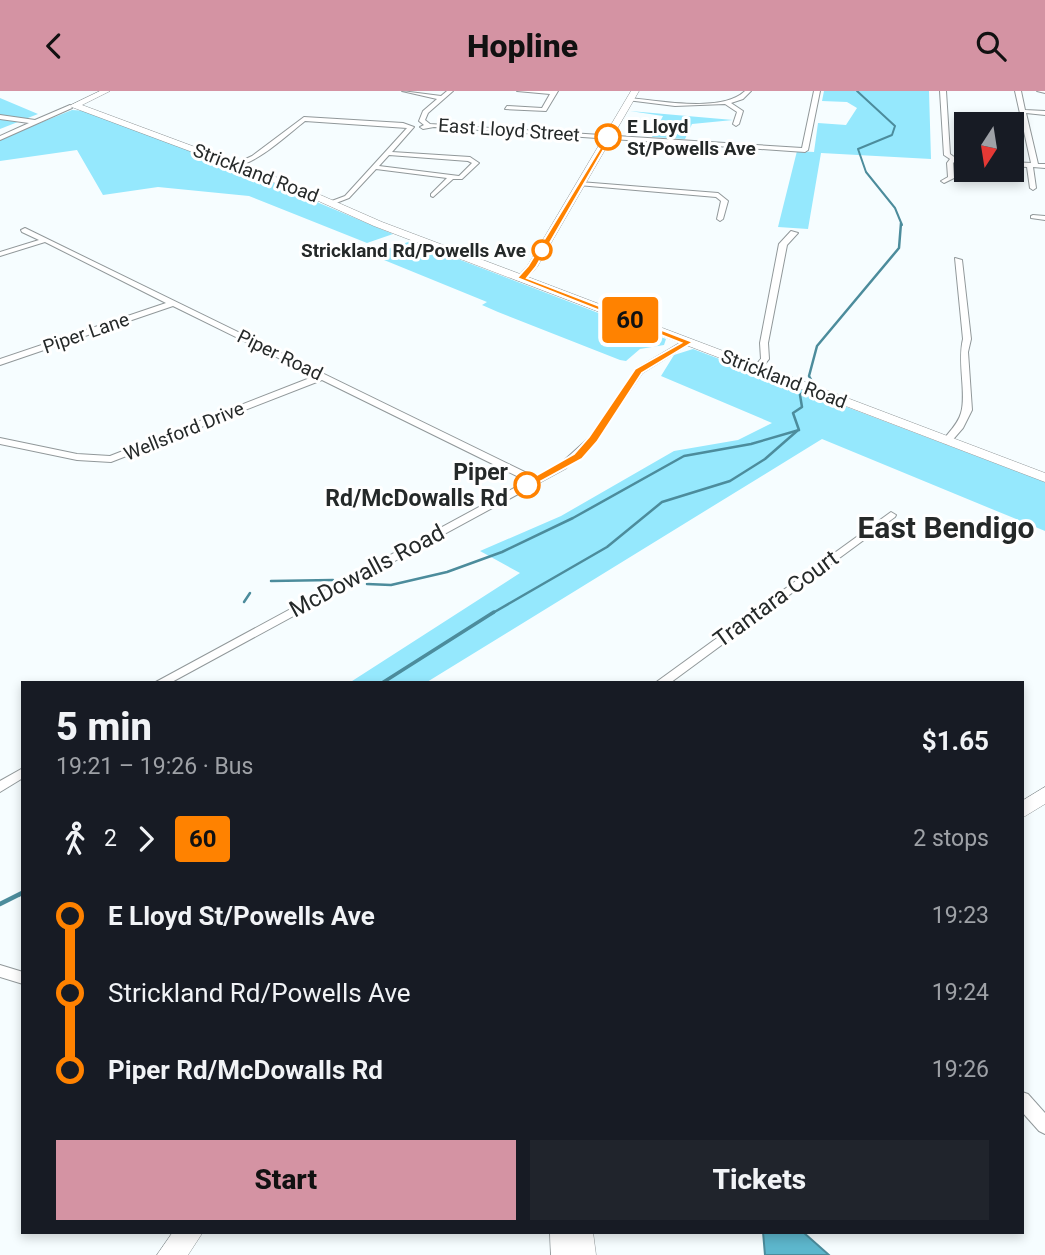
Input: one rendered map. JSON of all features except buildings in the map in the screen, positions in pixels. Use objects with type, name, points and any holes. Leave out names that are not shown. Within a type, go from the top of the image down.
[{"type":"main road","points":[[72,106],[106,91]]},
{"type":"main road","points":[[521,278],[532,267],[632,96]]},
{"type":"main road","name":"Strickland Road","points":[[72,106],[94,110],[521,278],[1045,478]]},
{"type":"main road","points":[[1024,810],[1045,794]]},
{"type":"main road","points":[[171,1255],[188,1234]]},
{"type":"main road","points":[[563,1234],[565,1255]]},
{"type":"main road","points":[[580,1234],[582,1255]]},
{"type":"street","points":[[407,91],[446,95]]},
{"type":"street","points":[[632,96],[727,103],[743,98],[748,91]]},
{"type":"street","name":"East Lloyd Street","points":[[446,95],[423,114],[422,121],[426,126],[805,150],[817,91]]},
{"type":"street","points":[[943,91],[947,155],[954,159],[950,163],[951,178],[944,181]]},
{"type":"street","points":[[1018,91],[1030,148],[1033,188]]},
{"type":"street","points":[[520,92],[555,92]]},
{"type":"street","points":[[507,108],[544,110],[555,92]]},
{"type":"street","points":[[727,103],[740,111],[736,124]]},
{"type":"street","points":[[0,138],[72,106]]},
{"type":"street","points":[[1022,111],[1045,113]]},
{"type":"street","points":[[0,117],[36,123]]},
{"type":"street","points":[[237,165],[254,157],[300,120],[319,118],[401,124],[411,129],[346,197],[331,203]]},
{"type":"street","points":[[1030,148],[1040,148]]},
{"type":"street","points":[[374,167],[451,178],[464,177],[476,160],[387,153]]},
{"type":"street","points":[[1024,165],[1045,166]]},
{"type":"street","points":[[433,195],[451,178]]},
{"type":"street","points":[[580,184],[713,194],[726,201],[720,219]]},
{"type":"street","points":[[1033,217],[1045,218]]},
{"type":"street","name":"Piper Road","points":[[25,230],[536,481]]},
{"type":"street","points":[[757,368],[765,359],[764,344],[783,244],[794,233]]},
{"type":"street","points":[[0,254],[45,240]]},
{"type":"street","points":[[947,441],[960,426],[967,410],[964,352],[967,339],[958,260]]},
{"type":"street","name":"Piper Lane","points":[[0,362],[173,303]]},
{"type":"street","name":"McDowalls Road","points":[[164,681],[564,467],[584,451],[639,371],[688,342]]},
{"type":"street","name":"Wellsford Drive","points":[[0,441],[77,457],[111,459],[323,376]]},
{"type":"street","name":"Trantara Court","points":[[664,681],[891,515]]},
{"type":"street","points":[[0,786],[21,773]]},
{"type":"street","points":[[0,971],[21,977]]},
{"type":"street","points":[[1024,1102],[1045,1126]]},
{"type":"shaded area","points":[[824,91],[929,91],[931,159],[821,153],[808,229],[778,227],[797,151],[814,152],[818,123],[846,125],[857,108],[847,102],[822,101]]},
{"type":"shaded area","points":[[0,98],[38,114],[0,129]]},
{"type":"shaded area","points":[[72,110],[88,111],[312,197],[319,203],[393,234],[367,243],[249,196],[158,187],[103,195],[77,150],[0,161],[0,139]]},
{"type":"shaded area","points":[[630,111],[733,120],[692,124],[685,139],[652,137],[663,116]]},
{"type":"shaded area","points":[[411,241],[666,339],[664,345],[640,349],[626,361],[620,360],[498,312],[482,305],[487,302],[384,260],[385,250]]},
{"type":"shaded area","points":[[693,349],[1045,482],[1045,531],[822,439],[429,681],[352,681],[520,573],[480,551],[561,516],[674,451],[738,440],[772,423],[661,376],[674,355]]},
{"type":"shaded area","points":[[763,1234],[805,1234],[829,1255],[765,1255]]},
{"type":"waterway","points":[[857,91],[895,126],[892,135],[858,149],[866,172],[895,208],[902,225]]},
{"type":"waterway","points":[[814,385],[809,376],[817,346],[899,248],[901,223]]},
{"type":"waterway","points":[[367,584],[391,585],[447,572],[502,552],[573,518],[684,456],[751,444],[799,430],[793,413],[802,407],[800,395],[805,391]]},
{"type":"waterway","points":[[491,614],[607,547],[662,502],[730,481],[765,459],[797,431]]},
{"type":"waterway","points":[[271,581],[333,580]]},
{"type":"waterway","points":[[244,602],[250,593]]},
{"type":"waterway","points":[[385,681],[494,612]]},
{"type":"waterway","points":[[0,904],[21,894]]},
{"type":"bus line","name":"60","points":[[527,485],[564,467],[584,451],[639,371],[656,358],[688,342],[521,278],[532,267],[608,137]]},
{"type":"place","name":"E Lloyd St/Powells Ave","points":[[608,137]]},
{"type":"place","name":"Strickland Rd/Powells Ave","points":[[542,250]]},
{"type":"place","name":"Piper Rd/McDowalls Rd","points":[[527,485]]},
{"type":"district","name":"East Bendigo","points":[[946,527]]}]
